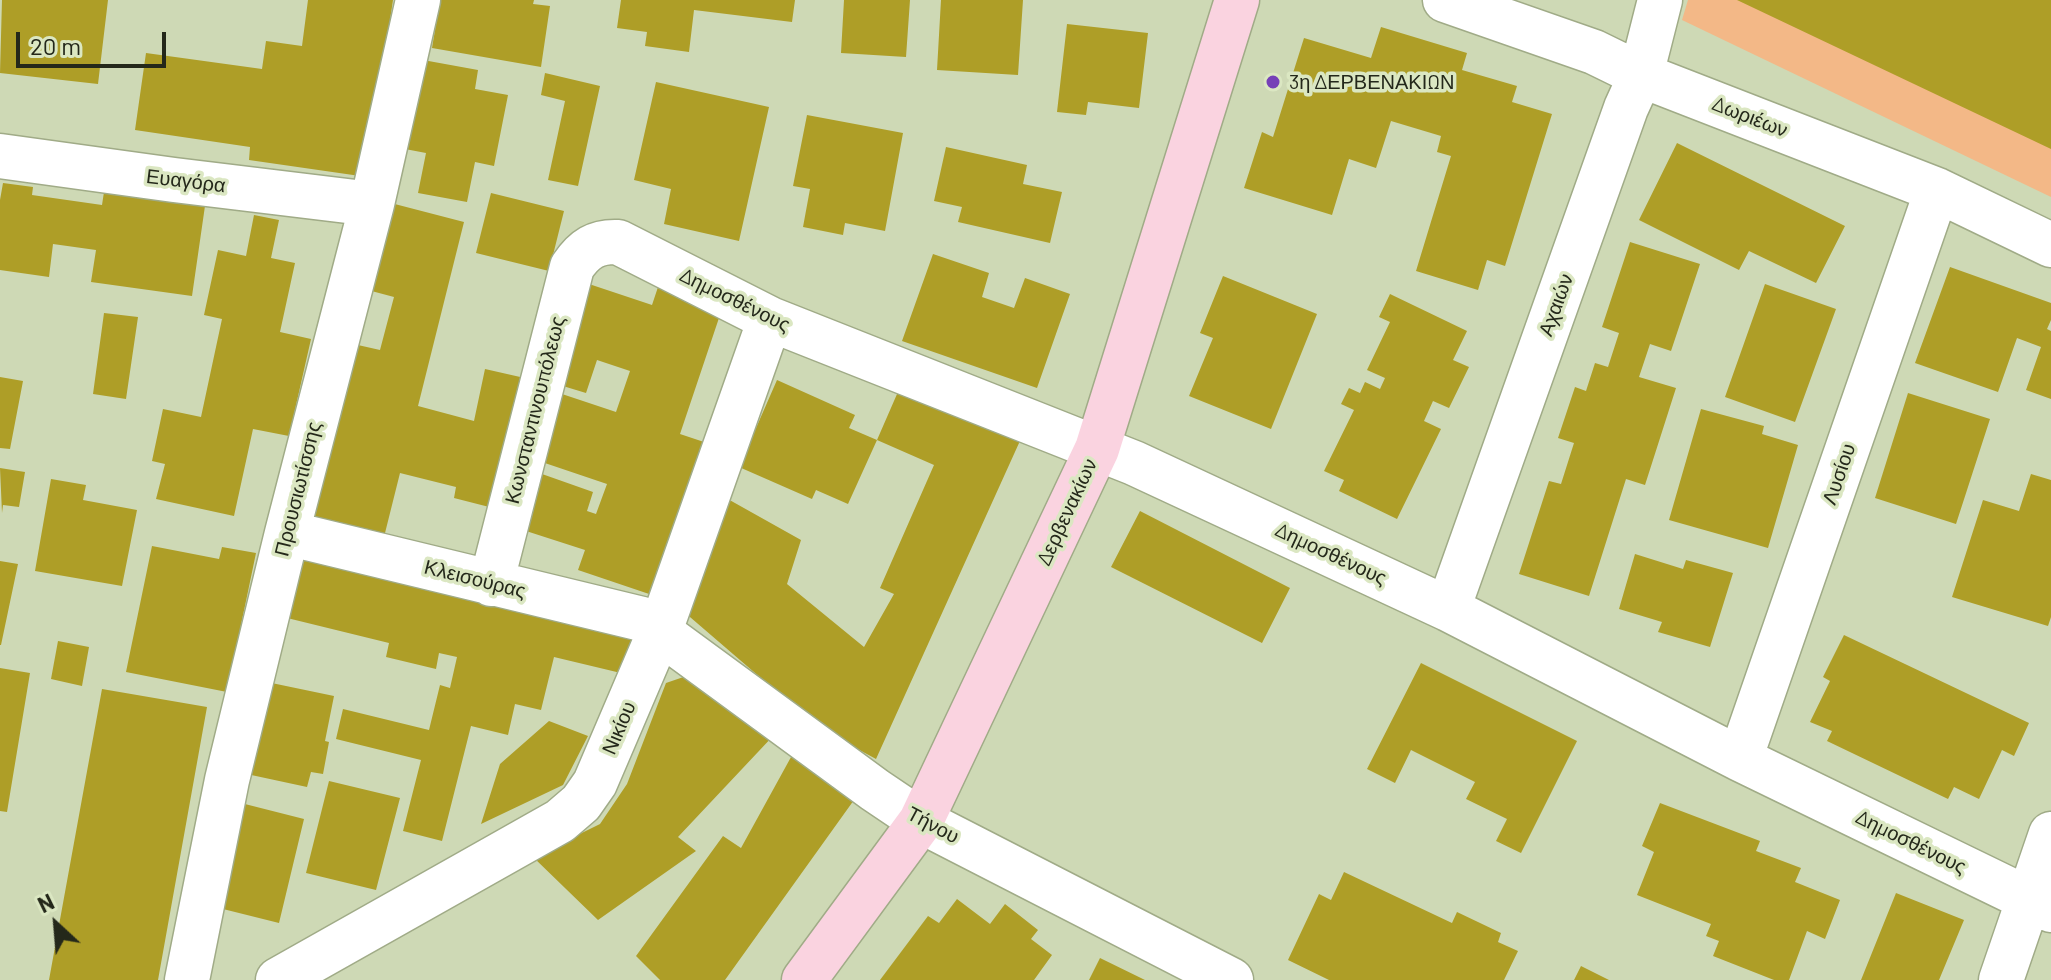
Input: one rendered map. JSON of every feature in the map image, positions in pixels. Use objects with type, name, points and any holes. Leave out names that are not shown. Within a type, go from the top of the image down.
[{"type":"street","name":"Προυσιωτίσσης","points":[[187,980],[227,780],[372,204],[418,0]]},
{"type":"street","name":"Δερβενακίων","points":[[804,980],[921,821],[1097,449],[1237,0]]},
{"type":"street","name":"Δωριέων","points":[[1445,0],[1594,52],[1641,75],[1937,190],[2051,245]]},
{"type":"street","name":"Αχαιών","points":[[1448,609],[1626,108],[1641,75],[1660,0]]},
{"type":"street","name":"Ευαγόρα","points":[[0,156],[372,204]]},
{"type":"street","name":"Λυσίου","points":[[1740,759],[1937,190]]},
{"type":"street","name":"Δημοσθένους","points":[[594,245],[618,242],[770,319],[1134,463],[1448,609],[1740,759],[2040,905]]},
{"type":"street","name":"Κωνσταντινουπόλεως","points":[[491,584],[572,267],[581,253],[594,245]]},
{"type":"street","name":"Νικίου","points":[[278,980],[560,821],[581,803],[595,783],[660,631],[770,319]]},
{"type":"street","name":"Κλεισούρας","points":[[287,533],[642,619],[660,631]]},
{"type":"street","name":"Τήνου","points":[[660,631],[736,690],[921,821],[1231,980]]},
{"type":"street","points":[[2001,980],[2040,905],[2051,834]]},
{"type":"shaded area","points":[[1688,0],[2051,0],[2051,197],[1682,20]]},
{"type":"building","points":[[2,0],[108,0],[98,84],[0,73]]},
{"type":"building","points":[[308,0],[393,0],[367,177],[249,160],[250,147],[135,130],[146,53],[262,69],[266,41],[302,46]]},
{"type":"building","points":[[440,0],[534,0],[533,4],[550,6],[541,67],[432,48]]},
{"type":"building","points":[[621,0],[795,0],[792,22],[694,10],[689,52],[645,46],[647,32],[617,28]]},
{"type":"building","points":[[844,0],[910,0],[906,57],[841,53]]},
{"type":"building","points":[[941,0],[1023,0],[1018,75],[937,70]]},
{"type":"building","points":[[1737,0],[2051,0],[2051,149]]},
{"type":"building","points":[[1067,24],[1148,33],[1139,108],[1088,102],[1086,115],[1057,112]]},
{"type":"building","points":[[1381,27],[1467,53],[1462,70],[1517,86],[1512,102],[1552,114],[1505,266],[1487,260],[1478,290],[1416,271],[1451,156],[1437,152],[1441,136],[1391,121],[1376,168],[1349,159],[1332,215],[1244,188],[1262,132],[1273,137],[1304,38],[1371,58]]},
{"type":"building","points":[[423,60],[478,70],[475,89],[508,95],[494,166],[475,162],[467,202],[418,193],[426,153],[405,149]]},
{"type":"building","points":[[545,73],[600,86],[578,186],[548,180],[565,101],[541,95]]},
{"type":"building","points":[[656,82],[769,107],[739,241],[664,224],[671,189],[634,180]]},
{"type":"building","points":[[807,115],[903,133],[885,231],[845,223],[843,235],[803,227],[810,189],[793,186]]},
{"type":"building","points":[[1677,143],[1845,226],[1816,283],[1749,251],[1739,270],[1639,220]]},
{"type":"building","points":[[946,147],[1027,165],[1023,184],[1062,192],[1050,243],[958,222],[962,207],[934,201]]},
{"type":"building","points":[[106,179],[207,192],[192,296],[91,282],[96,250],[53,244],[49,277],[0,270],[0,200],[3,183],[33,187],[32,195],[102,205]]},
{"type":"building","points":[[491,193],[564,211],[549,271],[476,253]]},
{"type":"building","points":[[387,202],[464,222],[418,406],[474,421],[485,369],[529,379],[497,509],[454,498],[456,487],[400,473],[384,537],[305,517],[349,343],[380,350],[394,297],[364,289]]},
{"type":"building","points":[[254,215],[279,220],[271,258],[295,263],[280,332],[311,339],[289,436],[253,429],[234,516],[156,499],[165,464],[152,461],[163,409],[201,417],[222,319],[204,315],[218,250],[246,256]]},
{"type":"building","points":[[1630,242],[1700,264],[1671,351],[1650,344],[1639,377],[1676,388],[1645,485],[1626,479],[1589,596],[1519,574],[1549,481],[1561,484],[1574,443],[1558,438],[1575,387],[1586,391],[1595,363],[1608,367],[1619,333],[1602,327]]},
{"type":"building","points":[[933,254],[989,273],[982,297],[1014,308],[1025,278],[1070,294],[1037,388],[902,341]]},
{"type":"building","points":[[1950,267],[2051,303],[2051,320],[2047,329],[2051,331],[2051,399],[2026,390],[2041,347],[2017,338],[1998,392],[1915,363]]},
{"type":"building","points":[[1223,276],[1317,314],[1271,429],[1189,396],[1213,338],[1200,333]]},
{"type":"building","points":[[586,283],[652,305],[659,284],[723,306],[680,434],[707,443],[655,596],[578,570],[585,550],[523,530],[542,474],[593,492],[587,511],[596,514],[607,484],[533,459],[556,392],[616,412],[630,371],[597,360],[586,393],[553,383]]},
{"type":"building","points":[[1765,284],[1836,309],[1795,422],[1725,397]]},
{"type":"building","points":[[1390,294],[1467,331],[1453,360],[1469,367],[1449,408],[1433,401],[1424,421],[1441,429],[1397,519],[1339,491],[1344,480],[1324,471],[1354,410],[1341,404],[1349,388],[1360,393],[1365,382],[1380,389],[1385,378],[1367,370],[1390,322],[1379,317]]},
{"type":"building","points":[[104,313],[138,317],[126,399],[93,394]]},
{"type":"building","points":[[0,377],[23,381],[10,449],[0,448]]},
{"type":"building","points":[[904,378],[1024,432],[876,759],[819,728],[683,611],[726,498],[801,540],[787,584],[864,647],[894,594],[880,588],[934,465],[877,440]]},
{"type":"building","points":[[777,380],[855,415],[849,428],[877,440],[848,504],[816,490],[812,499],[739,467]]},
{"type":"building","points":[[1908,393],[1990,419],[1956,524],[1875,498]]},
{"type":"building","points":[[1701,409],[1764,426],[1762,434],[1798,445],[1768,548],[1669,520]]},
{"type":"building","points":[[0,468],[25,472],[19,507],[3,505],[2,513]]},
{"type":"building","points":[[2031,474],[2051,480],[2051,617],[2048,626],[1952,597],[1983,500],[2019,511]]},
{"type":"building","points":[[51,479],[86,485],[83,500],[137,510],[122,586],[35,571]]},
{"type":"building","points":[[1140,511],[1290,588],[1262,643],[1111,567]]},
{"type":"building","points":[[296,544],[637,627],[625,674],[554,657],[541,710],[515,704],[508,735],[471,726],[442,841],[403,831],[421,760],[336,739],[343,709],[429,730],[440,685],[450,688],[457,657],[439,653],[436,669],[386,657],[389,643],[279,616]]},
{"type":"building","points":[[152,546],[219,559],[222,547],[256,553],[227,692],[126,672]]},
{"type":"building","points":[[1635,554],[1683,569],[1686,560],[1733,573],[1710,647],[1658,632],[1662,622],[1619,609]]},
{"type":"building","points":[[0,561],[18,564],[1,645],[0,645]]},
{"type":"building","points":[[1844,635],[2029,723],[2014,756],[2002,750],[1979,799],[1954,787],[1948,799],[1827,741],[1832,731],[1810,722],[1830,681],[1823,677]]},
{"type":"building","points":[[58,641],[89,647],[82,686],[51,679]]},
{"type":"building","points":[[1421,663],[1577,741],[1521,853],[1496,841],[1507,819],[1466,799],[1475,782],[1411,750],[1395,783],[1367,769]]},
{"type":"building","points":[[0,668],[30,673],[7,812],[0,811]]},
{"type":"building","points":[[701,671],[774,735],[678,837],[696,851],[598,920],[533,857],[600,824],[627,784],[666,683]]},
{"type":"building","points":[[262,681],[334,696],[325,741],[329,742],[323,774],[311,772],[307,787],[242,773]]},
{"type":"building","points":[[102,689],[207,707],[158,980],[49,980]]},
{"type":"building","points":[[549,721],[588,736],[563,785],[481,824],[500,764]]},
{"type":"building","points":[[796,748],[854,800],[725,980],[660,980],[636,956],[723,836],[741,848]]},
{"type":"building","points":[[329,781],[400,798],[376,890],[306,873]]},
{"type":"building","points":[[237,802],[304,819],[279,923],[211,906]]},
{"type":"building","points":[[1660,803],[1760,841],[1756,851],[1801,868],[1795,882],[1840,900],[1825,939],[1807,931],[1789,980],[1774,980],[1713,956],[1719,941],[1706,936],[1711,924],[1637,895],[1654,852],[1642,846]]},
{"type":"building","points":[[1344,872],[1452,923],[1457,912],[1501,933],[1498,942],[1518,951],[1504,980],[1329,980],[1288,960],[1319,894],[1331,900]]},
{"type":"building","points":[[1896,893],[1964,920],[1939,980],[1861,980]]},
{"type":"building","points":[[957,899],[990,924],[1005,904],[1038,930],[1031,939],[1052,955],[1034,980],[880,980],[928,916],[939,923]]},
{"type":"building","points":[[1100,958],[1145,980],[1089,980]]},
{"type":"building","points":[[1581,966],[1609,980],[1574,980]]},
{"type":"place","name":"3η ΔΕΡΒΕΝΑΚΙΩΝ","points":[[1273,82]]}]
